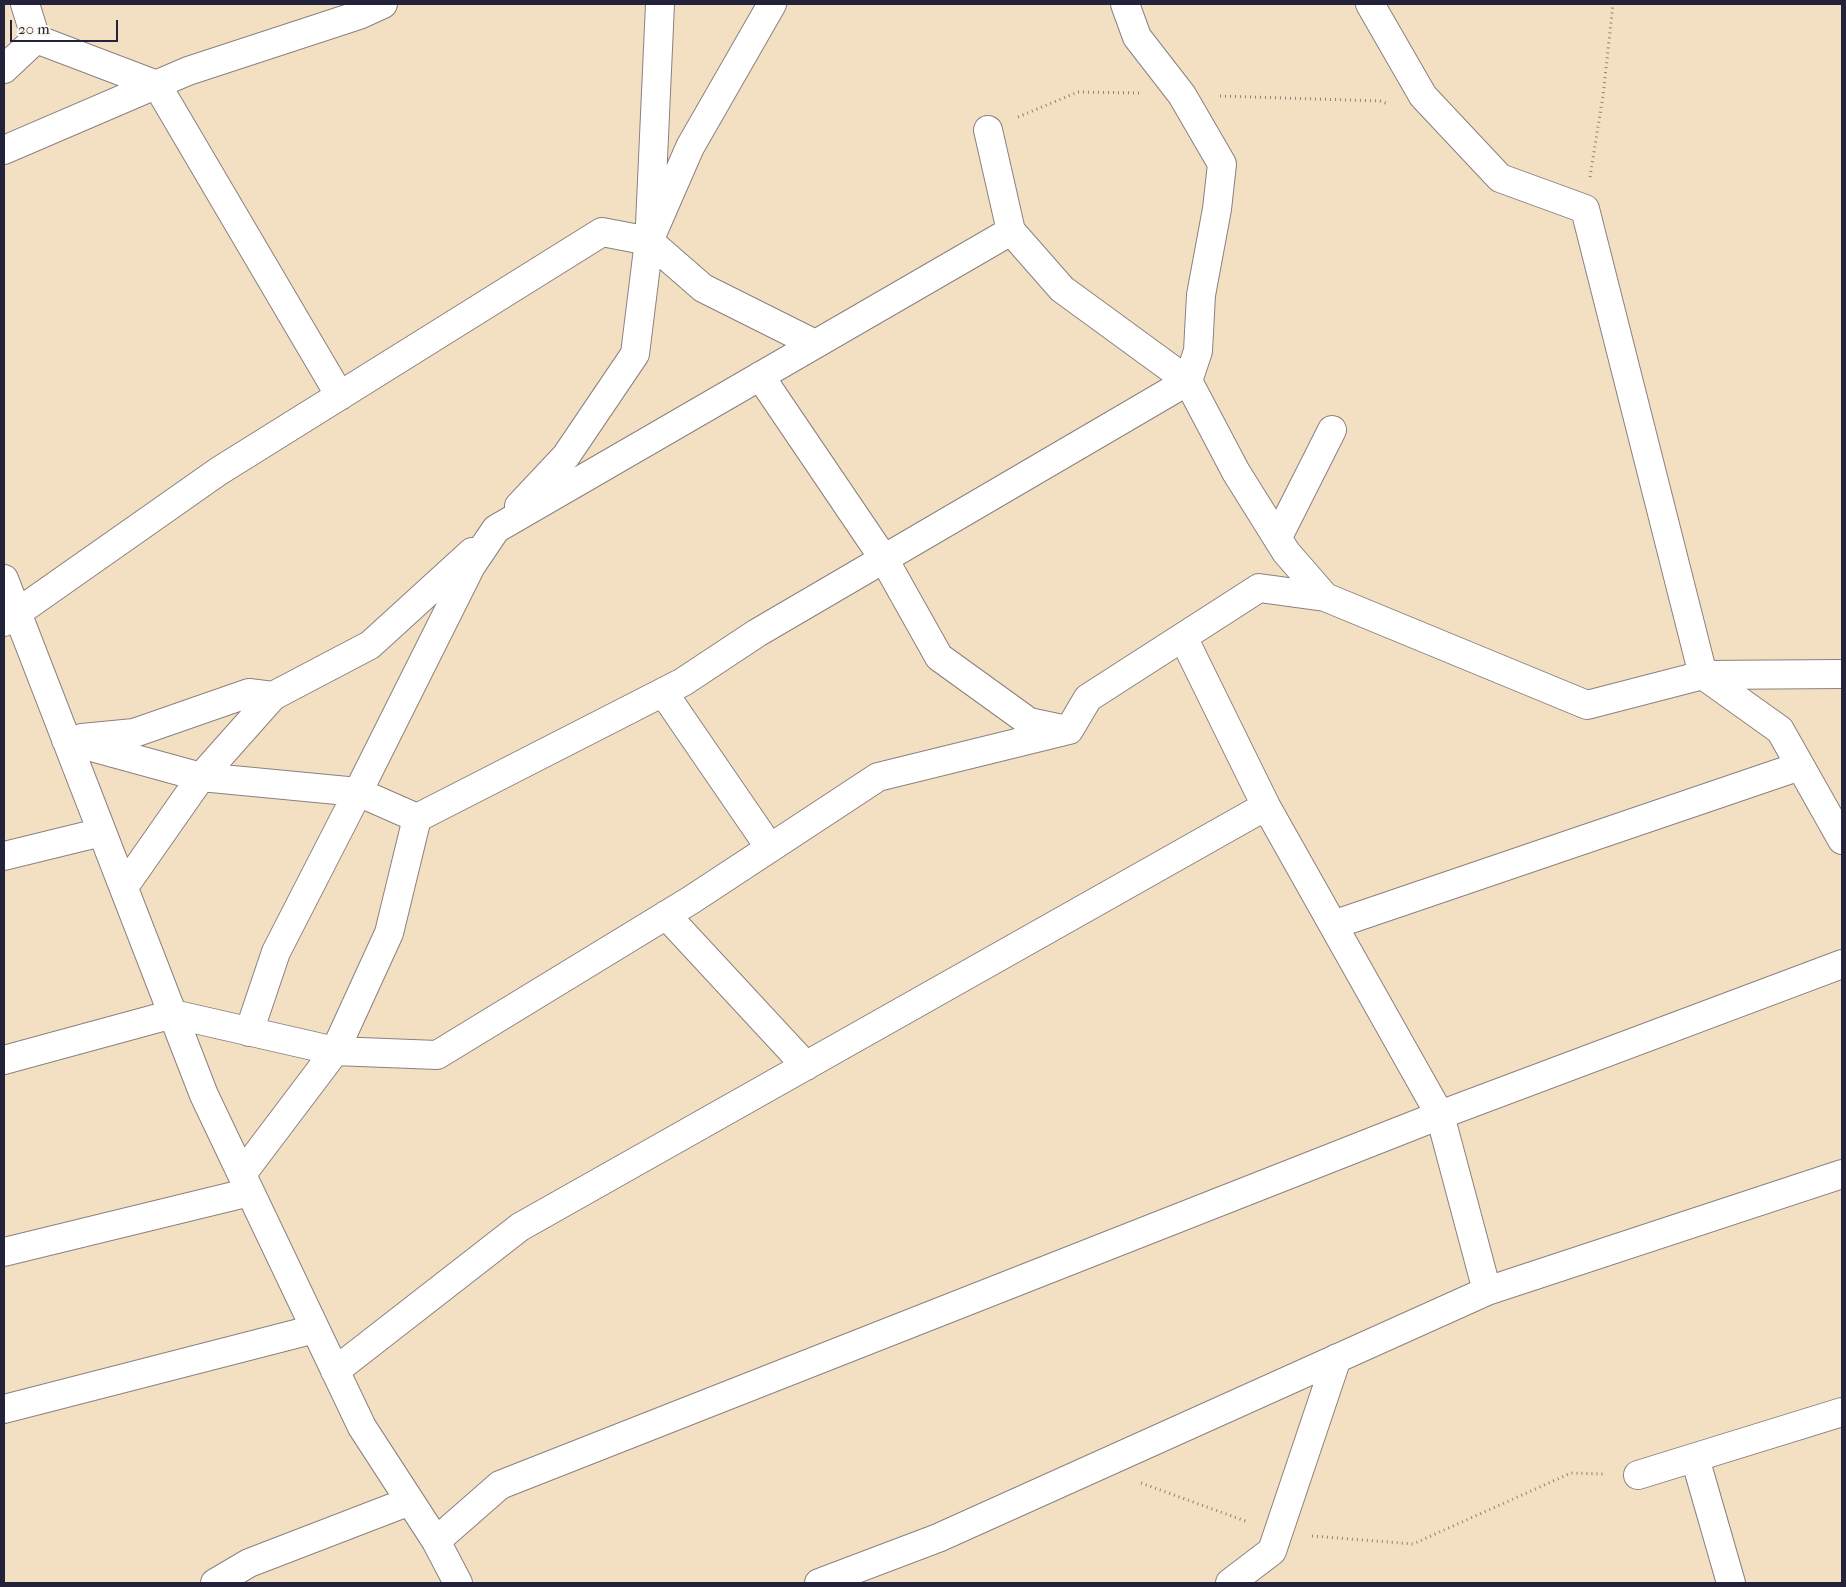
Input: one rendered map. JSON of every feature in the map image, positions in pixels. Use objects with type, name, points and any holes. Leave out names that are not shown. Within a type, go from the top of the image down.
[{"type":"street","points":[[26,4],[36,39]]},
{"type":"street","points":[[4,150],[188,71],[359,15],[383,4]]},
{"type":"street","points":[[124,887],[201,777],[273,696],[370,645],[496,529],[566,456],[635,354],[649,241],[660,4]]},
{"type":"street","points":[[649,241],[690,147],[772,4]]},
{"type":"street","points":[[4,1252],[246,1183],[335,1051],[389,932],[417,818],[683,682],[757,633],[1188,380],[1198,351],[1201,295],[1217,209],[1222,164],[1182,95],[1137,37],[1125,4]]},
{"type":"street","points":[[1370,4],[1423,96],[1500,178],[1585,209],[1702,675],[1780,730],[1842,840]]},
{"type":"street","points":[[4,69],[36,39]]},
{"type":"street","points":[[36,39],[157,84],[340,396]]},
{"type":"street","points":[[988,130],[1011,231],[1062,289],[1188,380],[1236,472],[1286,552],[1324,596]]},
{"type":"street","points":[[249,1032],[276,952],[471,566],[496,529],[1011,231]]},
{"type":"street","points":[[10,617],[219,471],[602,232],[649,241],[703,288],[815,344]]},
{"type":"street","points":[[760,376],[884,559],[939,657],[1029,722],[1069,730]]},
{"type":"street","points":[[1278,538],[1332,430]]},
{"type":"street","points":[[4,579],[10,617],[66,740],[204,1095],[362,1427],[436,1541],[458,1583]]},
{"type":"street","points":[[4,1060],[173,1014],[335,1051],[438,1056],[666,915],[878,777],[1069,730],[1088,698],[1259,588],[1324,596],[1587,704],[1702,675],[1842,674]]},
{"type":"street","points":[[1183,636],[1266,806],[1440,1114],[1487,1291]]},
{"type":"street","points":[[663,692],[770,848]]},
{"type":"street","points":[[66,740],[134,733],[249,693],[273,696]]},
{"type":"street","points":[[66,740],[201,777],[358,792],[417,818]]},
{"type":"street","points":[[1333,925],[1800,766]]},
{"type":"street","points":[[335,1371],[520,1227],[1266,806]]},
{"type":"street","points":[[4,856],[102,832]]},
{"type":"street","points":[[666,915],[806,1066]]},
{"type":"street","points":[[436,1541],[500,1485],[1440,1114],[1842,964]]},
{"type":"street","points":[[819,1583],[938,1538],[1487,1291],[1842,1174]]},
{"type":"street","points":[[4,1409],[315,1329]]},
{"type":"street","points":[[1230,1583],[1272,1551],[1338,1358]]},
{"type":"street","points":[[1638,1475],[1842,1412]]},
{"type":"street","points":[[1696,1458],[1731,1583]]},
{"type":"street","points":[[215,1583],[249,1563],[410,1501]]},
{"type":"path","points":[[1585,209],[1603,96],[1613,4]]},
{"type":"path","points":[[1096,1467],[1279,1533],[1413,1544],[1571,1473],[1638,1475]]}]
